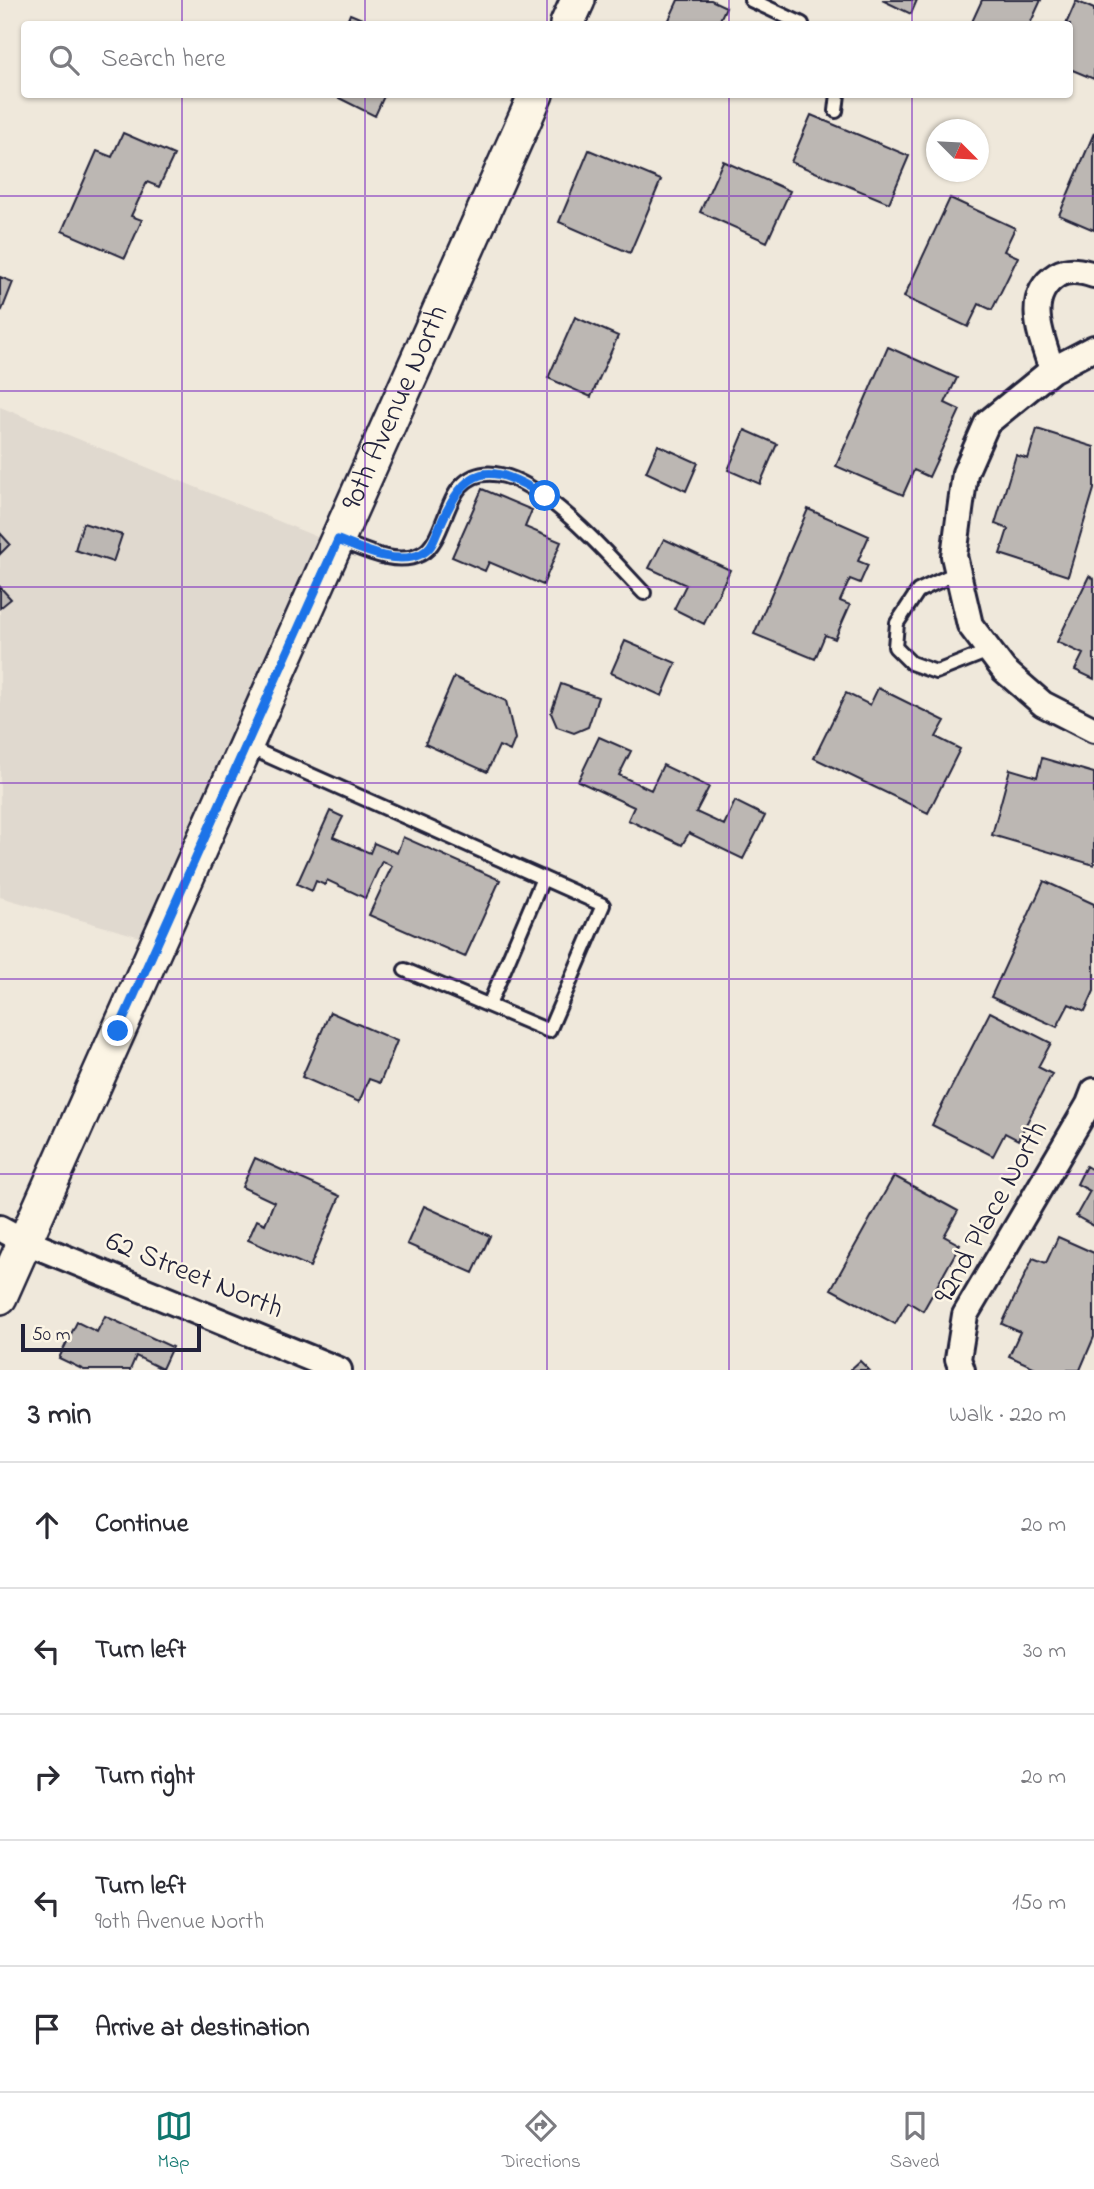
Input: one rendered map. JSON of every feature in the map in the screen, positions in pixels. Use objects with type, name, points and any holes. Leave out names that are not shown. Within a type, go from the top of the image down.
[{"type":"street","points":[[568,21],[578,0]]},
{"type":"street","name":"90th Avenue North","points":[[0,1297],[12,1235],[246,746],[534,98]]},
{"type":"street","points":[[1052,370],[1038,324],[1038,299],[1044,288],[1061,273],[1073,271],[1094,275]]},
{"type":"street","points":[[1094,348],[1052,370],[987,423],[965,473],[954,556],[970,625],[1004,670],[1043,704],[1094,730]]},
{"type":"street","name":"92nd Place North","points":[[962,1370],[958,1359],[965,1315],[1089,1104],[1094,1091]]},
{"type":"street","name":"62 Street North","points":[[12,1235],[339,1370]]},
{"type":"lane","points":[[751,0],[796,21]]},
{"type":"lane","points":[[836,111],[838,98]]},
{"type":"lane","points":[[338,540],[380,555],[419,556],[430,549],[450,502],[462,485],[486,473],[501,474],[545,496],[644,593]]},
{"type":"lane","points":[[958,572],[918,592],[897,623],[895,646],[911,663],[936,672],[989,651]]},
{"type":"lane","points":[[246,746],[603,905],[549,1031],[405,970]]},
{"type":"lane","points":[[489,1005],[542,878]]},
{"type":"shaded area","points":[[0,407],[322,539],[144,938],[0,897]]},
{"type":"building","points":[[678,0],[711,0],[726,7],[719,21],[668,21]]},
{"type":"building","points":[[882,0],[917,0],[911,14]]},
{"type":"building","points":[[982,0],[1041,0],[1031,21],[972,21]]},
{"type":"building","points":[[1076,1],[1094,9],[1094,79],[1073,70],[1073,21],[1067,21]]},
{"type":"building","points":[[350,14],[367,21],[347,21]]},
{"type":"building","points":[[339,98],[383,98],[375,116]]},
{"type":"building","points":[[811,115],[909,156],[889,203],[791,162]]},
{"type":"building","points":[[123,133],[174,155],[159,187],[147,182],[131,216],[142,220],[125,258],[62,231],[97,151],[112,157]]},
{"type":"building","points":[[1094,133],[1094,230],[1059,215]]},
{"type":"building","points":[[589,150],[661,180],[630,253],[559,222]]},
{"type":"building","points":[[723,161],[790,191],[767,242],[700,212]]},
{"type":"building","points":[[950,198],[1015,228],[1004,251],[1018,257],[992,310],[979,304],[968,327],[904,297]]},
{"type":"building","points":[[0,277],[13,282],[2,310],[0,309]]},
{"type":"building","points":[[575,317],[618,336],[591,397],[548,378]]},
{"type":"building","points":[[888,347],[957,378],[945,403],[960,410],[929,477],[914,470],[903,495],[836,466]]},
{"type":"building","points":[[1037,429],[1094,447],[1094,489],[1068,576],[1000,554],[1008,529],[995,524],[1016,455],[1028,459]]},
{"type":"building","points":[[745,430],[777,444],[760,484],[728,470]]},
{"type":"building","points":[[658,445],[698,463],[686,491],[646,472]]},
{"type":"building","points":[[482,489],[532,510],[525,527],[561,542],[543,585],[489,562],[485,571],[452,557]]},
{"type":"building","points":[[808,509],[869,536],[858,561],[868,565],[860,583],[850,579],[840,601],[850,605],[835,639],[825,635],[815,659],[754,634]]},
{"type":"building","points":[[83,523],[122,535],[113,562],[75,550]]},
{"type":"building","points":[[0,533],[10,544],[0,554]]},
{"type":"building","points":[[664,539],[730,570],[704,624],[674,609],[686,585],[649,568]]},
{"type":"building","points":[[1089,576],[1094,579],[1094,679],[1075,670],[1083,654],[1057,642]]},
{"type":"building","points":[[0,587],[11,599],[0,608]]},
{"type":"building","points":[[625,641],[676,663],[662,696],[611,673]]},
{"type":"building","points":[[454,677],[506,701],[515,739],[510,751],[499,746],[487,772],[425,744]]},
{"type":"building","points":[[561,684],[598,697],[588,727],[574,733],[557,727],[551,713]]},
{"type":"building","points":[[878,688],[945,721],[936,737],[960,749],[928,813],[814,758],[846,693],[870,705]]},
{"type":"building","points":[[599,737],[631,751],[619,775],[651,790],[663,765],[709,787],[696,812],[724,825],[735,801],[765,816],[743,859],[689,833],[682,845],[628,820],[634,807],[578,781]]},
{"type":"building","points":[[1042,758],[1094,773],[1094,865],[992,835],[1010,769],[1037,777]]},
{"type":"building","points":[[330,811],[343,817],[333,837],[370,853],[374,843],[397,853],[403,837],[500,880],[465,957],[369,915],[392,866],[382,861],[365,898],[327,880],[325,885],[316,881],[312,891],[297,884]]},
{"type":"building","points":[[1044,881],[1094,904],[1094,991],[1085,1011],[1069,1004],[1057,1027],[991,997]]},
{"type":"building","points":[[330,1012],[397,1041],[380,1083],[369,1079],[359,1102],[302,1077]]},
{"type":"building","points":[[990,1012],[1051,1043],[1038,1067],[1052,1074],[1018,1140],[1005,1133],[993,1156],[932,1125]]},
{"type":"building","points":[[255,1158],[340,1196],[310,1267],[248,1240],[257,1220],[265,1224],[274,1202],[242,1187]]},
{"type":"building","points":[[1086,1166],[1094,1171],[1094,1226],[1076,1216],[1090,1191],[1077,1184]]},
{"type":"building","points":[[894,1176],[958,1211],[944,1236],[960,1245],[923,1311],[908,1302],[895,1324],[831,1289]]},
{"type":"building","points":[[424,1206],[490,1236],[473,1273],[407,1244]]},
{"type":"building","points":[[1058,1237],[1094,1253],[1094,1337],[1080,1370],[1040,1370],[1009,1356],[1020,1332],[1002,1324],[1033,1258],[1046,1263]]},
{"type":"building","points":[[105,1316],[172,1347],[162,1369],[136,1356],[130,1370],[84,1370],[59,1358],[77,1322],[97,1332]]},
{"type":"building","points":[[860,1361],[869,1370],[850,1370]]},
{"type":"route","points":[[118,1031],[338,540],[380,555],[419,556],[430,549],[450,502],[462,485],[486,473],[513,478],[545,496]]}]
